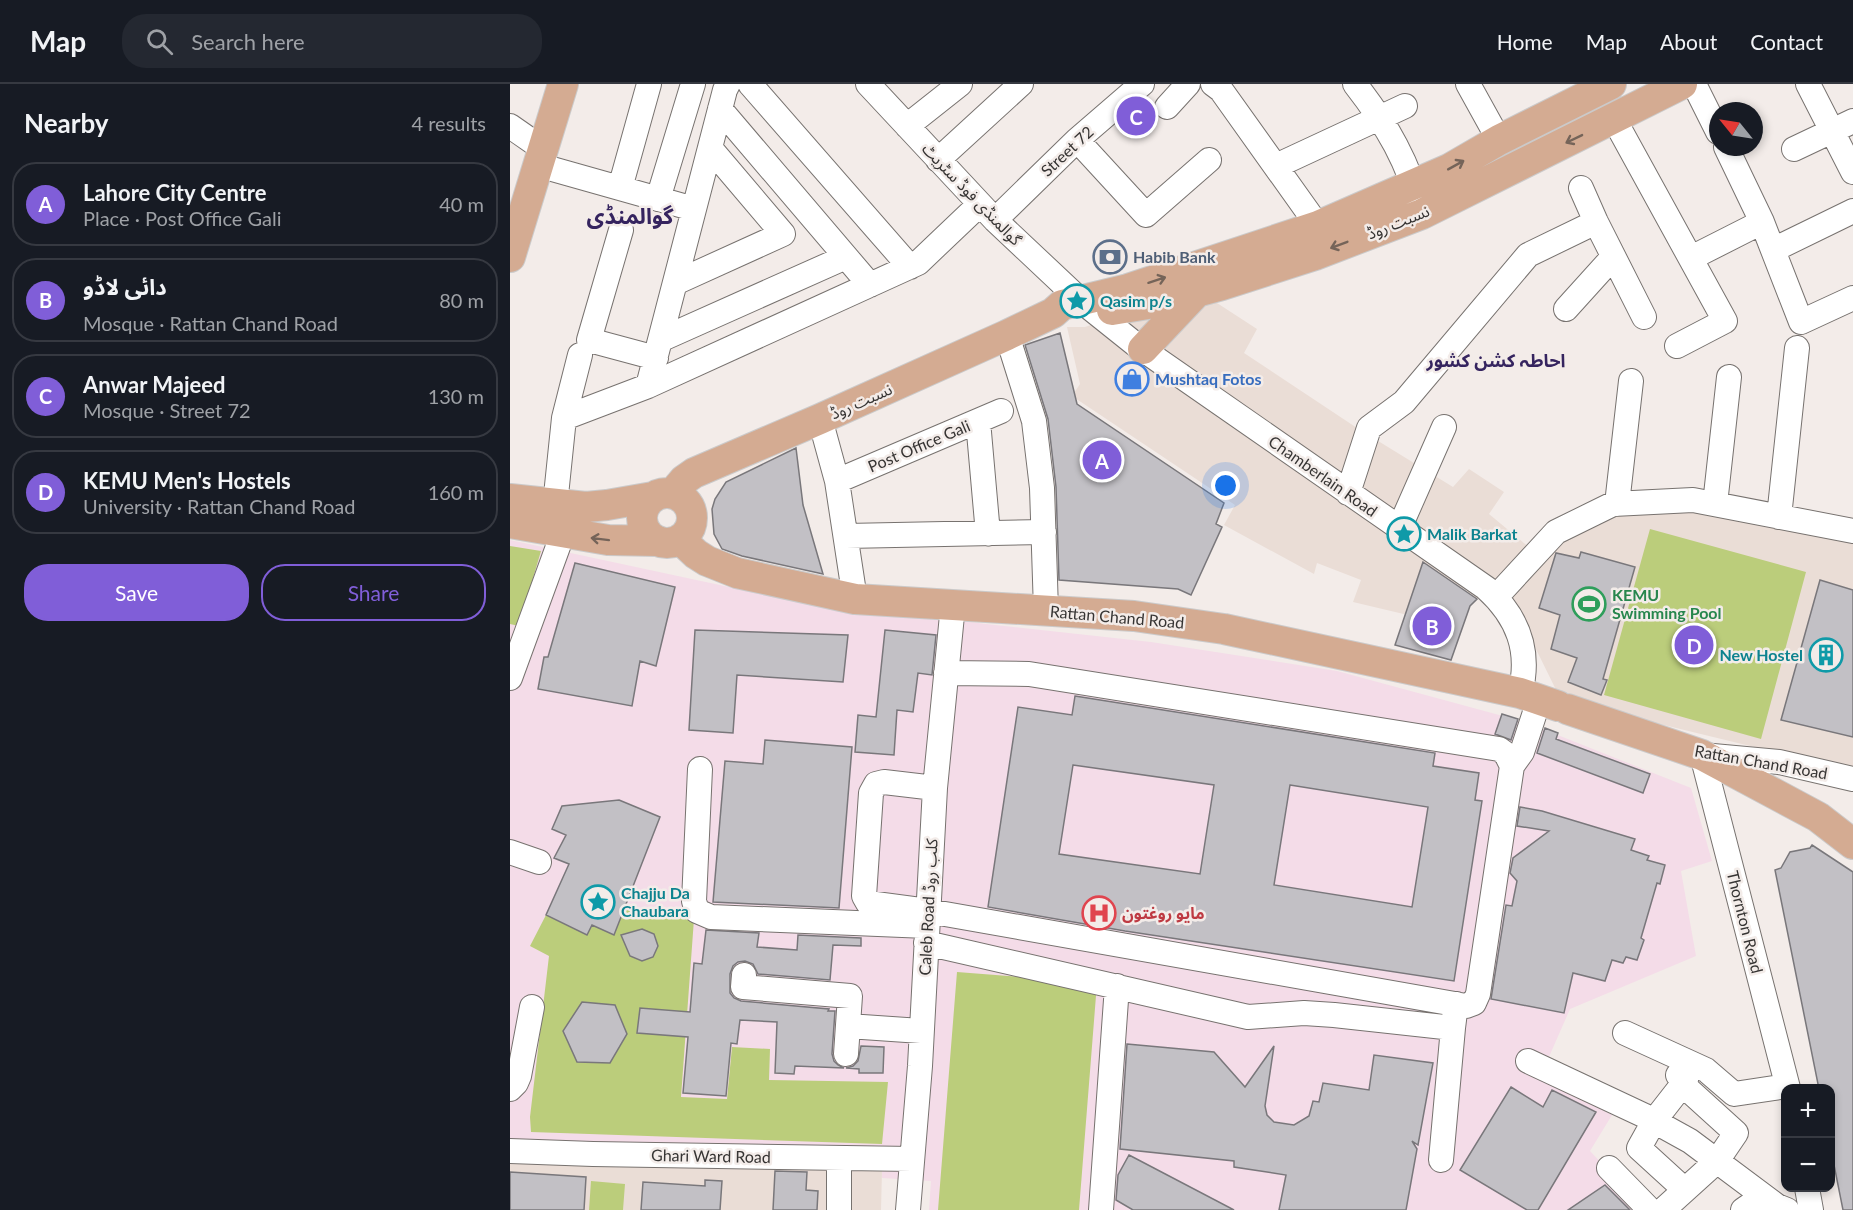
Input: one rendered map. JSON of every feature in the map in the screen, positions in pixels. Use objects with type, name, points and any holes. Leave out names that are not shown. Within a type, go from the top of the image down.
[{"type":"main road","points":[[511,249],[563,84]]},
{"type":"main road","name":"نسبت روڈ","points":[[1088,307],[1128,289],[1318,226],[1415,185],[1449,169],[1577,92],[1611,84]]},
{"type":"main road","name":"نسبت روڈ","points":[[663,495],[694,473],[1007,335],[1053,313],[1062,305],[1088,307],[1160,302],[1315,255],[1422,214],[1682,84]]},
{"type":"main road","points":[[1143,349],[1198,291]]},
{"type":"main road","points":[[663,495],[643,509],[642,525],[651,538],[669,540]]},
{"type":"main road","points":[[510,498],[559,519],[608,540],[669,540],[689,528],[692,514],[686,501],[663,495],[607,506],[586,507],[559,519],[510,523]]},
{"type":"main road","name":"Rattan Chand Road","points":[[669,540],[708,561],[737,573],[855,599],[1134,616],[1224,629],[1546,702],[1702,755]]},
{"type":"main road","points":[[1702,755],[1818,817],[1853,844]]},
{"type":"street","points":[[620,188],[649,84]]},
{"type":"street","points":[[658,199],[693,84]]},
{"type":"street","points":[[648,386],[725,90],[729,84]]},
{"type":"street","points":[[750,84],[910,267]]},
{"type":"street","name":"گوالمنڈی فوڈ سٹریٹ","points":[[868,84],[987,212],[1088,307]]},
{"type":"street","points":[[907,126],[960,84]]},
{"type":"street","points":[[1167,107],[1188,84]]},
{"type":"street","points":[[1355,84],[1381,117],[1415,185],[1422,214]]},
{"type":"street","points":[[1468,84],[1499,140]]},
{"type":"street","points":[[1694,84],[1709,114]]},
{"type":"street","points":[[1808,84],[1843,126],[1853,172]]},
{"type":"street","name":"Street 72","points":[[564,418],[648,386],[918,263],[987,212],[1077,140],[1137,85]]},
{"type":"street","points":[[1221,86],[1318,226]]},
{"type":"street","points":[[938,160],[1007,88]]},
{"type":"street","points":[[1276,166],[1406,106]]},
{"type":"street","points":[[720,110],[870,285]]},
{"type":"street","points":[[1614,119],[1725,321],[1677,346]]},
{"type":"street","points":[[510,126],[541,157],[620,188],[694,209]]},
{"type":"street","points":[[1794,149],[1843,126]]},
{"type":"street","points":[[1077,140],[1146,215],[1209,160]]},
{"type":"street","points":[[675,283],[783,234],[710,148]]},
{"type":"street","points":[[1730,156],[1773,250],[1801,322],[1853,298]]},
{"type":"street","points":[[1581,188],[1644,317]]},
{"type":"street","points":[[1773,250],[1853,211]]},
{"type":"street","points":[[1347,493],[1369,428],[1404,402],[1528,255],[1596,222]]},
{"type":"street","points":[[1691,258],[1761,222]]},
{"type":"street","points":[[621,230],[589,340],[658,349],[846,257]]},
{"type":"street","points":[[1566,309],[1613,257]]},
{"type":"street","name":"Chamberlain Road","points":[[1088,307],[1143,349],[1486,588],[1496,597],[1513,620],[1524,649],[1524,680],[1546,702],[1522,752],[1512,766],[1478,994],[1474,1003],[1466,1006],[1455,1016]]},
{"type":"street","points":[[1007,335],[1034,421],[1042,488],[1046,610]]},
{"type":"street","points":[[1779,517],[1797,348]]},
{"type":"street","points":[[510,678],[559,519],[564,418],[580,355]]},
{"type":"street","points":[[1715,504],[1729,377]]},
{"type":"street","points":[[1617,504],[1631,381]]},
{"type":"street","name":"Post Office Gali","points":[[837,481],[1001,411]]},
{"type":"street","points":[[820,419],[837,481],[855,599]]},
{"type":"street","points":[[978,421],[988,534]]},
{"type":"street","points":[[1399,529],[1444,427]]},
{"type":"street","points":[[1496,597],[1556,532],[1580,519],[1617,504],[1693,500],[1853,531]]},
{"type":"street","points":[[846,536],[1044,532]]},
{"type":"street","name":"Caleb Road کلب روڈ","points":[[908,1210],[935,788],[953,605]]},
{"type":"street","points":[[946,673],[1029,674],[1480,746],[1506,754],[1512,766]]},
{"type":"street","name":"Rattan Chand Road","points":[[1702,755],[1779,762],[1853,779]]},
{"type":"street","name":"Thornton Road","points":[[1702,755],[1786,1084]]},
{"type":"street","points":[[700,769],[694,901],[697,911],[711,917],[927,926],[1455,1016]]},
{"type":"street","points":[[935,788],[884,782],[876,784],[871,793],[864,896],[868,903],[927,926],[1117,986],[1248,1017],[1304,1013],[1455,1016]]},
{"type":"street","points":[[510,852],[538,862]]},
{"type":"street","points":[[744,975],[743,987],[850,996],[846,1054]]},
{"type":"street","points":[[1101,1210],[1117,986]]},
{"type":"street","points":[[510,1089],[519,1076],[516,1053],[524,1013]]},
{"type":"street","points":[[1441,1160],[1455,1016]]},
{"type":"street","points":[[848,1026],[921,1030]]},
{"type":"street","points":[[1625,1032],[1706,1070],[1734,1094],[1781,1088]]},
{"type":"street","points":[[1528,1061],[1654,1121],[1690,1141],[1777,1206],[1787,1210]]},
{"type":"street","points":[[1663,1210],[1717,1161],[1737,1133],[1675,1076],[1640,1148],[1685,1190]]},
{"type":"street","name":"Ghari Ward Road","points":[[510,1151],[912,1159]]},
{"type":"street","points":[[839,1158],[839,1210]]},
{"type":"street","points":[[1609,1168],[1650,1210]]},
{"type":"street","points":[[1807,1192],[1811,1210]]},
{"type":"street","points":[[1743,1210],[1763,1196]]},
{"type":"shaded area","points":[[1197,290],[1257,329],[1244,353],[1357,428],[1453,487],[1469,469],[1504,492],[1489,514],[1536,553],[1611,513],[1689,512],[1853,540],[1853,771],[1561,700],[1507,590],[1486,588],[1470,606],[1412,616],[1353,602],[1361,580],[1317,563],[1314,574],[1224,525],[1235,505],[1072,396],[1080,384],[1067,327],[1085,327]]},
{"type":"shaded area","name":"مایو روغتون","points":[[510,540],[766,595],[986,624],[1151,642],[1337,671],[1525,722],[1691,788],[1712,861],[1681,871],[1696,956],[1570,1009],[1541,1075],[1612,1115],[1590,1151],[1646,1210],[929,1210],[931,1181],[882,1178],[882,1170],[510,1155]]},
{"type":"shaded area","points":[[510,1155],[882,1170],[881,1210],[510,1210]]},
{"type":"green space","points":[[1650,529],[1806,572],[1761,739],[1604,695]]},
{"type":"green space","points":[[510,546],[541,551],[519,626],[510,624]]},
{"type":"green space","points":[[625,906],[694,919],[681,1097],[727,1099],[732,1047],[770,1049],[769,1080],[888,1082],[882,1144],[531,1132],[530,1117],[549,956],[530,946],[546,915],[587,934],[592,925],[614,934]]},
{"type":"green space","points":[[957,972],[1097,983],[1079,1210],[938,1210]]},
{"type":"green space","points":[[591,1181],[625,1184],[623,1210],[589,1210]]},
{"type":"building","points":[[1060,333],[1077,404],[1224,503],[1216,524],[1222,527],[1191,595],[1178,589],[1059,580],[1056,487],[1048,419],[1025,345]]},
{"type":"building","points":[[796,448],[803,505],[823,574],[742,556],[722,549],[714,534],[712,509],[715,499],[726,482]]},
{"type":"building","points":[[1581,552],[1635,567],[1603,679],[1607,680],[1601,695],[1568,682],[1577,658],[1551,649],[1560,615],[1539,608],[1556,553],[1579,558]]},
{"type":"building","points":[[1423,562],[1477,599],[1470,606],[1451,660],[1395,645]]},
{"type":"building","points":[[575,563],[675,587],[656,666],[640,661],[632,706],[538,689],[544,657],[548,657]]},
{"type":"building","name":"New Hostel","points":[[1820,580],[1853,590],[1853,737],[1781,720]]},
{"type":"building","points":[[695,630],[848,635],[843,682],[737,675],[733,733],[689,730]]},
{"type":"building","points":[[885,630],[936,635],[932,675],[918,673],[913,712],[897,710],[894,755],[855,752],[858,715],[876,717]]},
{"type":"building","points":[[1075,696],[1435,753],[1433,766],[1479,773],[1475,800],[1482,801],[1454,981],[1125,931],[988,907],[1018,707],[1072,715]],"holes":[[[1073,765],[1214,785],[1200,874],[1059,854]],[[1290,785],[1428,807],[1412,907],[1274,885]]]},
{"type":"building","points":[[1502,714],[1518,719],[1511,740],[1495,734]]},
{"type":"building","points":[[1545,728],[1558,733],[1556,739],[1650,774],[1643,793],[1537,753]]},
{"type":"building","points":[[765,740],[852,747],[839,908],[713,902],[725,761],[763,764]]},
{"type":"building","points":[[619,800],[660,817],[614,935],[592,925],[587,935],[546,915],[569,864],[554,858],[566,835],[552,829],[562,806]]},
{"type":"building","points":[[1520,807],[1542,811],[1635,839],[1631,850],[1649,856],[1647,860],[1665,865],[1660,884],[1657,883],[1637,960],[1626,957],[1623,963],[1612,960],[1605,981],[1573,973],[1564,1013],[1491,999],[1506,905],[1512,906],[1517,881],[1510,873],[1513,858],[1549,831],[1517,826]]},
{"type":"building","points":[[1812,845],[1853,872],[1853,1210],[1843,1210],[1835,1170],[1835,1084],[1818,1084],[1775,870],[1781,868],[1790,852],[1810,848]]},
{"type":"building","points":[[642,929],[654,934],[658,946],[653,957],[642,961],[630,956],[621,935]]},
{"type":"building","points":[[706,930],[759,933],[757,947],[797,950],[798,935],[861,938],[861,946],[833,945],[830,980],[758,974],[753,964],[745,961],[733,966],[730,974],[730,993],[741,1001],[835,1011],[832,1054],[834,1061],[844,1068],[795,1066],[794,1074],[775,1073],[777,1022],[740,1020],[737,1044],[731,1043],[726,1096],[683,1093],[688,1037],[637,1033],[640,1008],[690,1012],[694,963],[702,964]]},
{"type":"building","points":[[582,1002],[615,1005],[627,1034],[610,1063],[577,1062],[563,1031]]},
{"type":"building","points":[[1127,1044],[1214,1052],[1245,1087],[1274,1046],[1265,1106],[1267,1115],[1274,1122],[1294,1125],[1309,1116],[1313,1101],[1319,1102],[1323,1083],[1369,1090],[1374,1055],[1433,1063],[1418,1145],[1412,1141],[1417,1149],[1406,1210],[1279,1210],[1286,1175],[1234,1167],[1234,1161],[1120,1149]]},
{"type":"building","points":[[861,1046],[884,1047],[883,1073],[859,1073],[859,1069],[846,1068],[858,1061]]},
{"type":"building","points":[[1511,1087],[1543,1107],[1552,1090],[1596,1112],[1538,1210],[1527,1210],[1460,1170]]},
{"type":"building","points":[[1129,1155],[1234,1210],[1133,1210],[1116,1200],[1118,1175]]},
{"type":"building","points":[[775,1171],[807,1172],[806,1190],[818,1191],[817,1210],[773,1210]]},
{"type":"building","points":[[510,1172],[586,1177],[584,1210],[510,1210]]},
{"type":"building","points":[[705,1180],[722,1181],[720,1210],[641,1210],[643,1182],[705,1186]]},
{"type":"building","points":[[1605,1185],[1630,1210],[1568,1210]]},
{"type":"place","name":"Anwar Majeed","points":[[1136,116]]},
{"type":"place","name":"Habib Bank","points":[[1110,257]]},
{"type":"place","name":"Qasim p/s","points":[[1077,301]]},
{"type":"place","name":"Mushtaq Fotos","points":[[1132,379]]},
{"type":"place","name":"Lahore City Centre","points":[[1102,460]]},
{"type":"place","name":"Malik Barkat","points":[[1404,534]]},
{"type":"place","name":"KEMU Swimming Pool","points":[[1589,604]]},
{"type":"place","name":"دائی لاڈو","points":[[1432,626]]},
{"type":"place","name":"KEMU Men's Hostels","points":[[1694,645]]},
{"type":"place","name":"New Hostel","points":[[1826,655]]},
{"type":"place","name":"Chajju Da Chaubara","points":[[598,902]]},
{"type":"place","name":"مایو روغتون","points":[[1099,913]]},
{"type":"district","name":"گوالمنڈی","points":[[630,216]]},
{"type":"district","name":"احاطہ کشن کشور","points":[[1496,361]]}]
